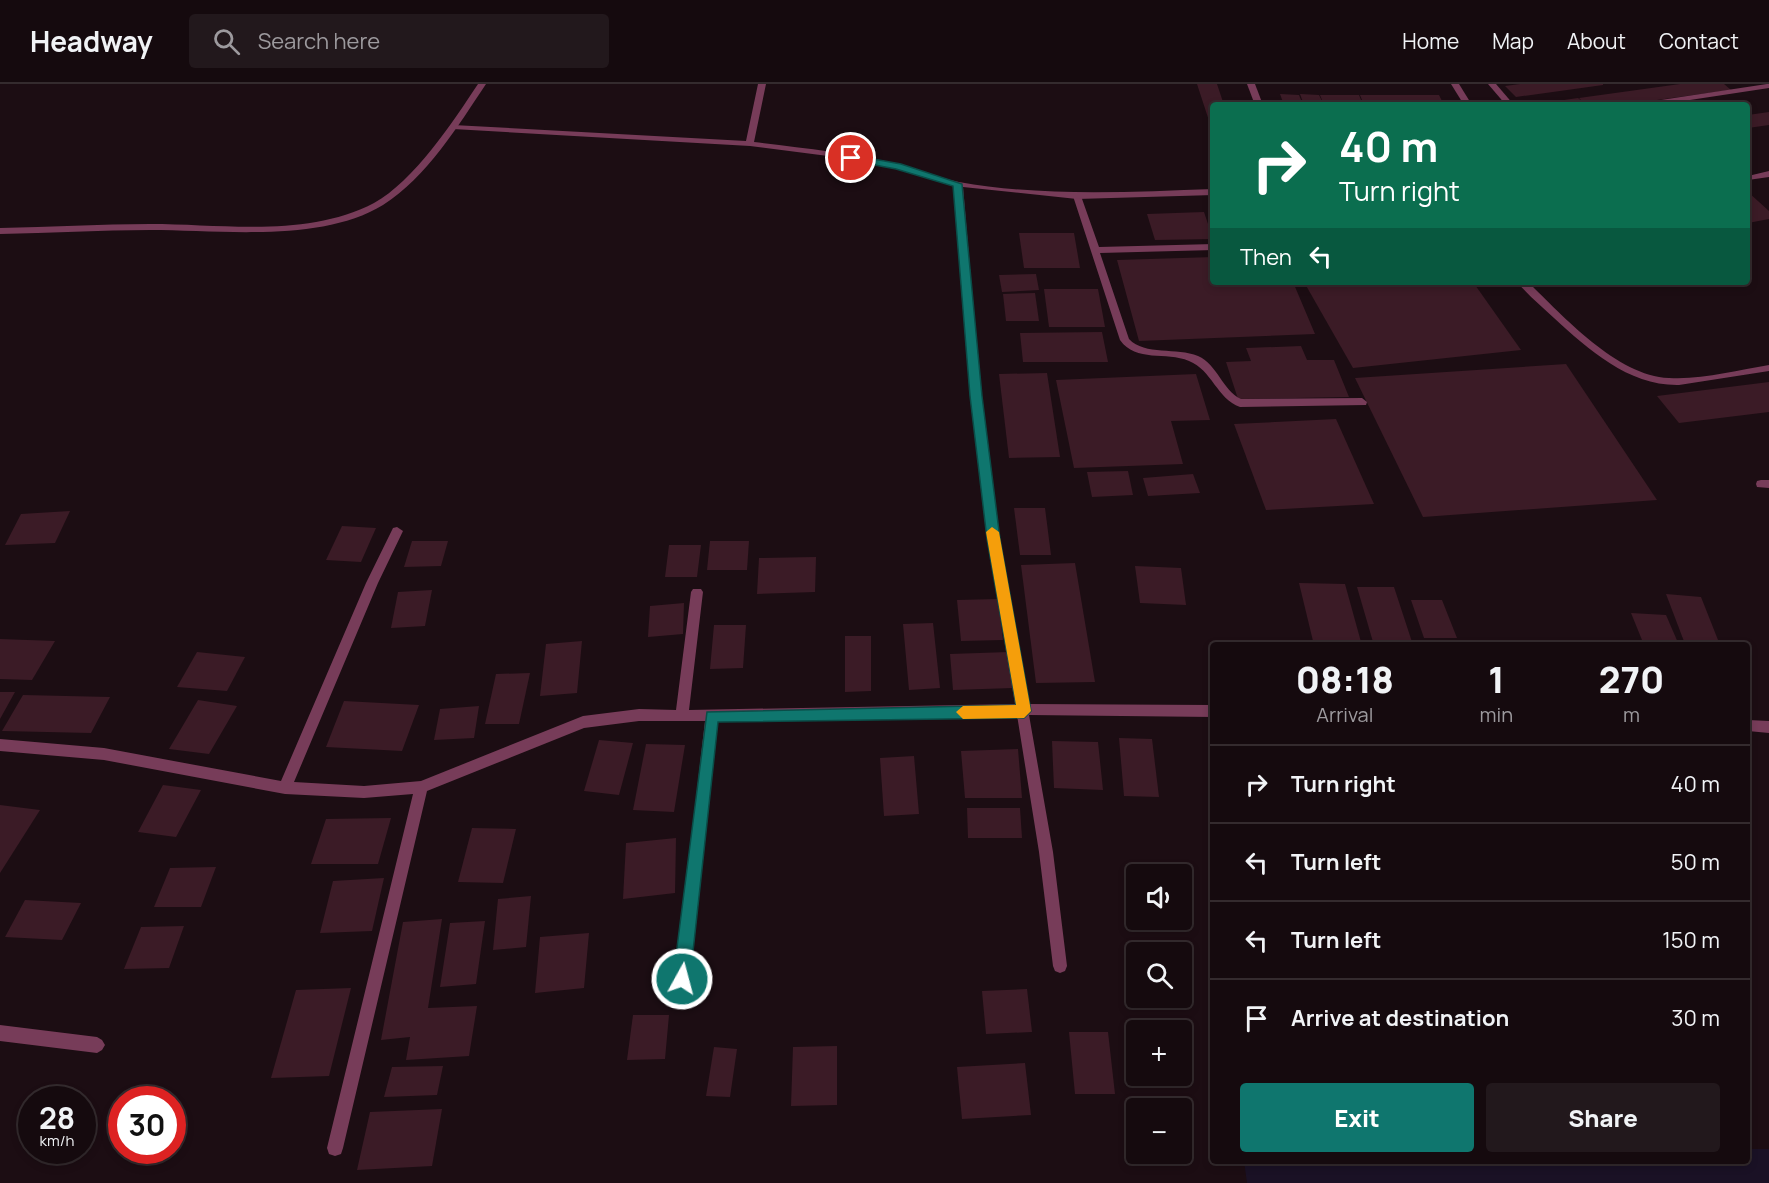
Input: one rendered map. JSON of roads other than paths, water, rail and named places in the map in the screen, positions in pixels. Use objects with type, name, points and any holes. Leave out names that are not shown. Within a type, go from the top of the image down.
[{"type":"street","points":[[0,231],[292,227],[325,222],[364,211],[397,190],[453,127],[482,84]]},
{"type":"street","points":[[750,144],[762,84]]},
{"type":"street","points":[[1251,84],[1257,102]]},
{"type":"street","points":[[1455,84],[1466,102]]},
{"type":"street","points":[[1492,84],[1507,102]]},
{"type":"street","points":[[1657,102],[1744,86],[1769,86]]},
{"type":"street","points":[[453,127],[750,144],[897,166],[958,184],[1077,196],[1210,192]]},
{"type":"street","points":[[1750,178],[1769,174]]},
{"type":"street","points":[[958,184],[976,396],[993,539],[1024,711],[1046,852],[1060,966]]},
{"type":"street","points":[[1077,196],[1125,340],[1131,347],[1195,358],[1209,368],[1233,401],[1240,403],[1362,402]]},
{"type":"street","points":[[1096,250],[1210,247]]},
{"type":"street","points":[[1525,285],[1588,342],[1623,366],[1647,378],[1668,382],[1769,368]]},
{"type":"street","points":[[285,788],[372,583],[397,531]]},
{"type":"street","points":[[682,716],[697,592]]},
{"type":"street","points":[[0,745],[104,754],[285,788],[364,792],[421,787],[583,722],[639,715],[712,716],[1121,708],[1210,711]]},
{"type":"street","points":[[682,979],[712,716]]},
{"type":"street","points":[[1750,726],[1769,727]]},
{"type":"street","points":[[334,1148],[421,787]]},
{"type":"street","points":[[0,1034],[97,1045]]}]
